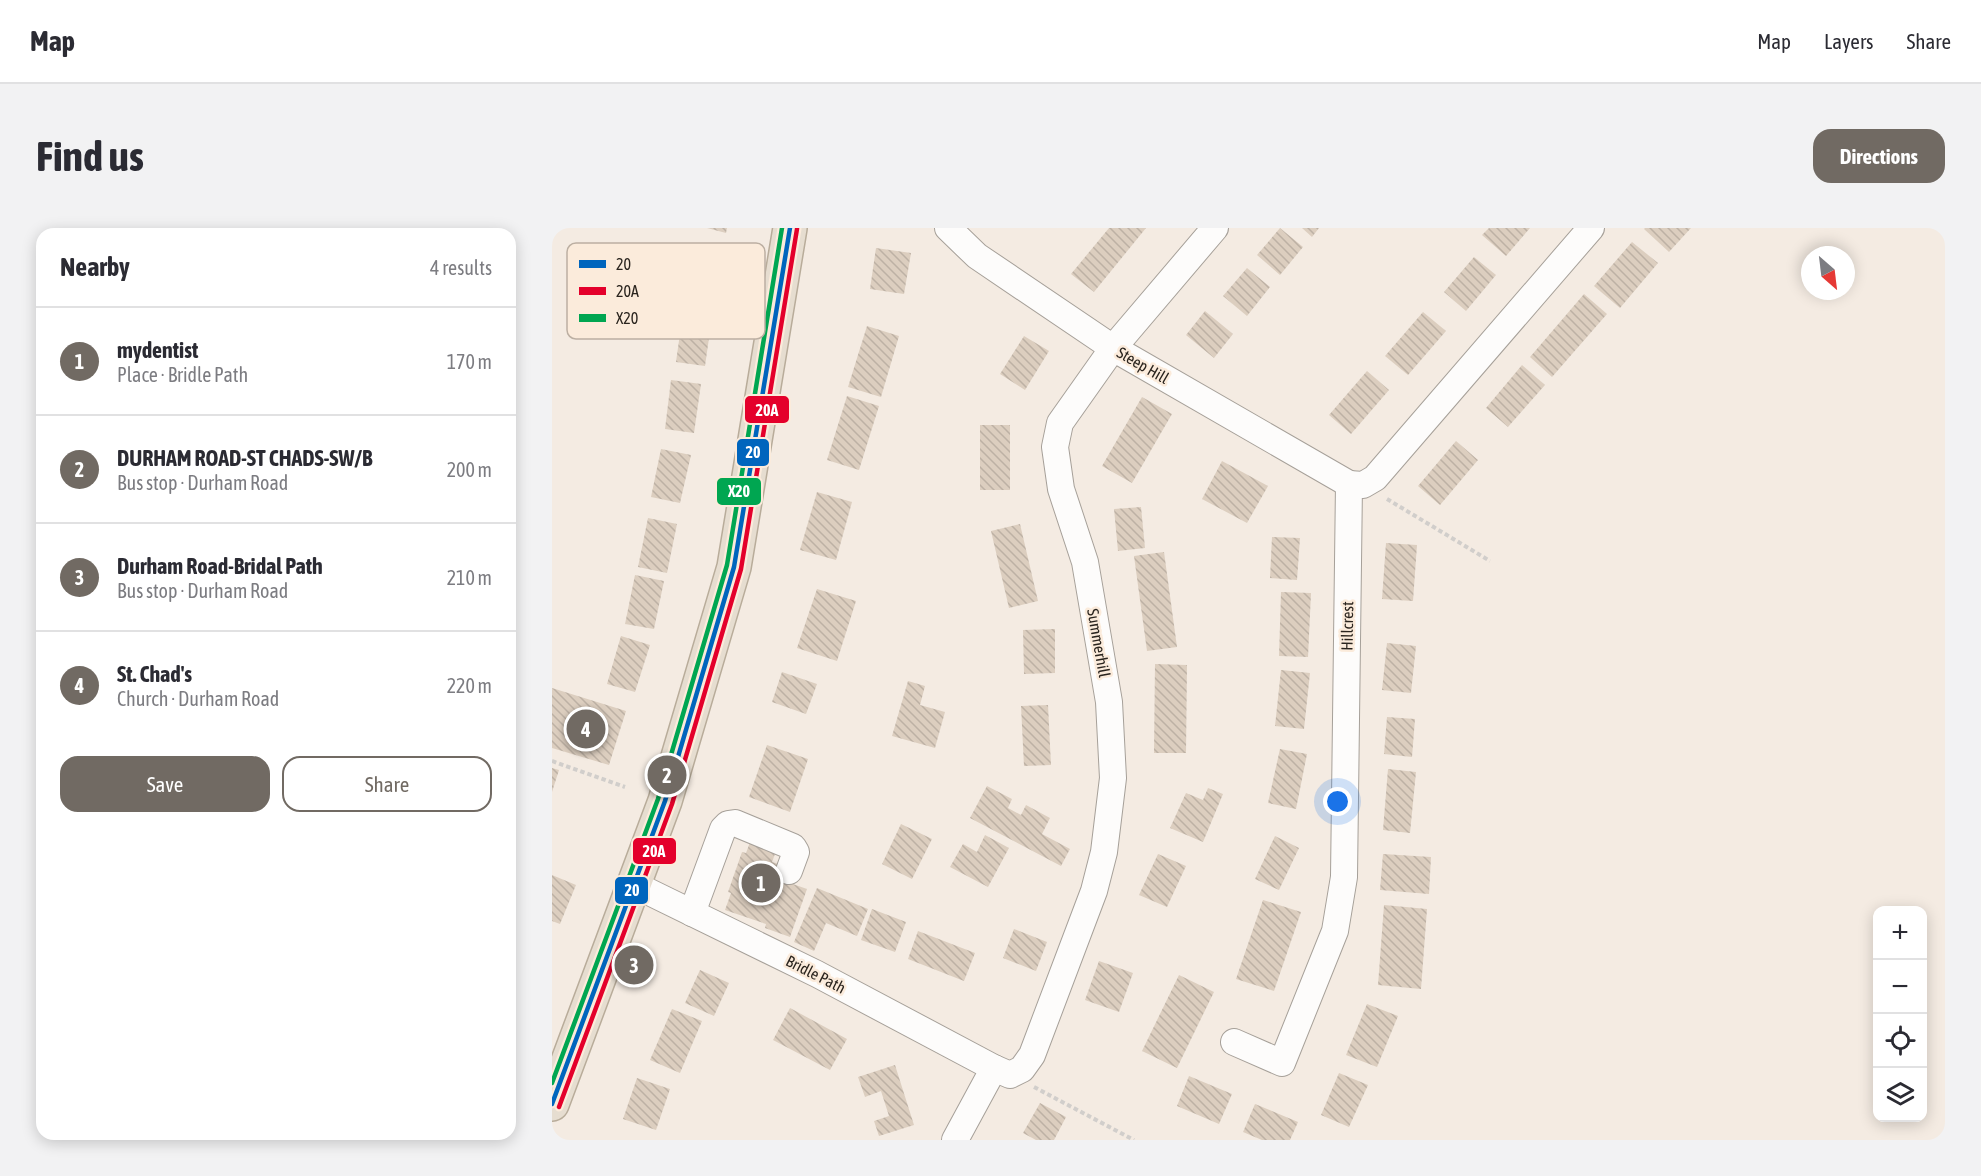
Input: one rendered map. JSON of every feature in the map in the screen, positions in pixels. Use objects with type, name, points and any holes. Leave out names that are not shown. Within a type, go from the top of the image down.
[{"type":"highway","points":[[555,1087],[635,885],[683,748],[735,567],[790,228]]},
{"type":"street","name":"Steep Hill","points":[[948,228],[977,256],[1113,348],[1356,484]]},
{"type":"street","name":"Summerhill","points":[[955,1140],[1002,1071],[1022,1069],[1032,1055],[1094,891],[1104,852],[1113,778],[1109,702],[1085,562],[1061,489],[1055,447],[1060,423],[1113,348],[1215,228]]},
{"type":"street","points":[[1356,484],[1375,478],[1591,228]]},
{"type":"street","name":"Hillcrest","points":[[1234,1042],[1292,1067],[1335,931],[1344,877],[1356,484]]},
{"type":"street","points":[[692,913],[723,829],[728,824],[735,822],[793,847],[796,852],[789,871]]},
{"type":"street","name":"Bridle Path","points":[[635,885],[817,974],[1002,1071]]},
{"type":"path","points":[[1356,484],[1490,561]]},
{"type":"path","points":[[552,761],[625,787]]},
{"type":"path","points":[[1002,1071],[1134,1140]]},
{"type":"building","points":[[707,228],[727,228],[726,233]]},
{"type":"building","points":[[1109,228],[1146,228],[1094,292],[1071,274]]},
{"type":"building","points":[[1280,228],[1303,247],[1280,275],[1257,255]]},
{"type":"building","points":[[1302,228],[1319,228],[1312,237]]},
{"type":"building","points":[[1489,228],[1530,228],[1506,256],[1482,235]]},
{"type":"building","points":[[1645,228],[1691,228],[1669,252]]},
{"type":"building","points":[[1632,242],[1658,263],[1620,308],[1594,286]]},
{"type":"building","points":[[876,248],[911,253],[904,294],[870,289]]},
{"type":"building","points":[[1474,257],[1496,275],[1466,311],[1444,292]]},
{"type":"building","points":[[1247,268],[1270,287],[1247,316],[1223,296]]},
{"type":"building","points":[[1584,294],[1607,314],[1552,377],[1530,357]]},
{"type":"building","points":[[1205,311],[1233,334],[1214,358],[1186,335]]},
{"type":"building","points":[[1423,312],[1446,331],[1408,375],[1385,356]]},
{"type":"building","points":[[867,326],[899,336],[881,397],[848,387]]},
{"type":"building","points":[[1024,336],[1049,351],[1025,390],[1000,374]]},
{"type":"building","points":[[679,339],[709,339],[705,366],[676,362]]},
{"type":"building","points":[[1522,365],[1545,385],[1508,427],[1486,408]]},
{"type":"building","points":[[1367,371],[1389,390],[1351,434],[1329,415]]},
{"type":"building","points":[[671,380],[701,384],[694,433],[665,429]]},
{"type":"building","points":[[847,396],[879,406],[859,470],[827,460]]},
{"type":"building","points":[[1142,397],[1172,414],[1132,483],[1102,466]]},
{"type":"building","points":[[980,425],[1010,425],[1010,490],[980,490]]},
{"type":"building","points":[[1456,441],[1478,460],[1440,505],[1418,486]]},
{"type":"building","points":[[661,449],[691,455],[680,503],[651,497]]},
{"type":"building","points":[[1222,461],[1268,486],[1247,523],[1202,499]]},
{"type":"building","points":[[817,492],[852,502],[836,560],[800,550]]},
{"type":"building","points":[[1141,507],[1145,548],[1118,551],[1114,509]]},
{"type":"building","points":[[648,518],[677,524],[667,573],[638,567]]},
{"type":"building","points":[[1020,524],[1038,601],[1009,608],[991,531]]},
{"type":"building","points":[[1272,537],[1300,538],[1297,580],[1270,578]]},
{"type":"building","points":[[1386,543],[1417,545],[1413,601],[1382,599]]},
{"type":"building","points":[[1164,552],[1177,647],[1147,651],[1134,556]]},
{"type":"building","points":[[635,575],[664,581],[654,629],[625,624]]},
{"type":"building","points":[[817,589],[856,601],[837,661],[797,648]]},
{"type":"building","points":[[1281,592],[1311,593],[1308,657],[1279,656]]},
{"type":"building","points":[[1055,629],[1055,673],[1024,674],[1023,630]]},
{"type":"building","points":[[621,636],[650,645],[635,692],[607,684]]},
{"type":"building","points":[[1387,643],[1416,646],[1411,693],[1382,690]]},
{"type":"building","points":[[1155,664],[1187,665],[1186,753],[1154,753]]},
{"type":"building","points":[[1281,670],[1310,673],[1304,729],[1275,726]]},
{"type":"building","points":[[782,672],[817,684],[806,714],[772,702]]},
{"type":"building","points":[[908,681],[925,686],[920,705],[945,712],[935,748],[892,736]]},
{"type":"building","points":[[552,688],[626,711],[609,765],[552,748]]},
{"type":"building","points":[[1048,705],[1051,765],[1024,766],[1021,706]]},
{"type":"building","points":[[1387,717],[1415,719],[1412,757],[1384,754]]},
{"type":"building","points":[[767,745],[808,759],[790,812],[749,797]]},
{"type":"building","points":[[1280,749],[1307,754],[1296,809],[1268,803]]},
{"type":"building","points":[[552,768],[559,770],[552,792]]},
{"type":"building","points":[[1388,769],[1416,772],[1410,833],[1383,830]]},
{"type":"building","points":[[987,786],[1012,799],[1008,808],[1021,815],[1026,805],[1050,818],[1042,834],[1070,849],[1061,866],[970,818]]},
{"type":"building","points":[[1208,788],[1223,794],[1203,842],[1170,828],[1186,793],[1203,800]]},
{"type":"building","points":[[901,824],[932,839],[912,879],[882,864]]},
{"type":"building","points":[[985,835],[1009,848],[988,887],[950,867],[963,844],[977,852]]},
{"type":"building","points":[[1275,836],[1299,848],[1279,890],[1255,879]]},
{"type":"building","points":[[752,837],[778,846],[772,862],[778,864],[773,877],[807,889],[790,937],[765,928],[766,924],[725,910],[731,893],[728,892],[742,852],[746,853]]},
{"type":"building","points":[[1158,854],[1186,866],[1167,907],[1139,895]]},
{"type":"building","points":[[1383,854],[1431,857],[1429,894],[1380,890]]},
{"type":"building","points":[[552,875],[576,885],[560,924],[552,921]]},
{"type":"building","points":[[817,888],[868,909],[857,936],[826,923],[814,951],[794,942]]},
{"type":"building","points":[[1263,900],[1301,912],[1274,991],[1236,979]]},
{"type":"building","points":[[1384,905],[1427,909],[1421,989],[1378,985]]},
{"type":"building","points":[[872,909],[906,922],[895,952],[861,940]]},
{"type":"building","points":[[1014,929],[1047,942],[1036,971],[1003,958]]},
{"type":"building","points":[[918,931],[975,953],[964,981],[908,959]]},
{"type":"building","points":[[1099,961],[1133,973],[1119,1012],[1085,1000]]},
{"type":"building","points":[[700,970],[729,983],[714,1016],[685,1003]]},
{"type":"building","points":[[1179,975],[1214,992],[1177,1068],[1142,1051]]},
{"type":"building","points":[[1367,1004],[1398,1016],[1377,1067],[1346,1055]]},
{"type":"building","points":[[790,1008],[847,1039],[830,1070],[773,1040]]},
{"type":"building","points":[[672,1009],[702,1021],[680,1073],[650,1060]]},
{"type":"building","points":[[895,1065],[914,1125],[879,1136],[874,1121],[889,1116],[881,1091],[865,1097],[858,1077]]},
{"type":"building","points":[[1339,1073],[1368,1085],[1349,1127],[1321,1115]]},
{"type":"building","points":[[1189,1076],[1232,1094],[1219,1124],[1177,1106]]},
{"type":"building","points":[[637,1078],[670,1089],[656,1130],[623,1119]]},
{"type":"building","points":[[1040,1103],[1066,1117],[1054,1140],[1036,1140],[1023,1133]]},
{"type":"building","points":[[1255,1104],[1298,1122],[1290,1140],[1262,1140],[1243,1132]]},
{"type":"transit line","name":"X20","points":[[765,332],[782,228]]},
{"type":"transit line","name":"20","points":[[552,1104],[665,801],[734,567],[790,228]]},
{"type":"transit line","name":"20A","points":[[559,1107],[672,804],[741,569],[797,229]]},
{"type":"transit line","name":"X20","points":[[552,1083],[658,799],[727,565],[764,339]]},
{"type":"place","name":"St. Chad's","points":[[586,729]]},
{"type":"place","name":"DURHAM ROAD-ST CHADS-SW/B","points":[[667,775]]},
{"type":"place","name":"mydentist","points":[[761,883]]},
{"type":"place","name":"Durham Road-Bridal Path","points":[[634,965]]}]
